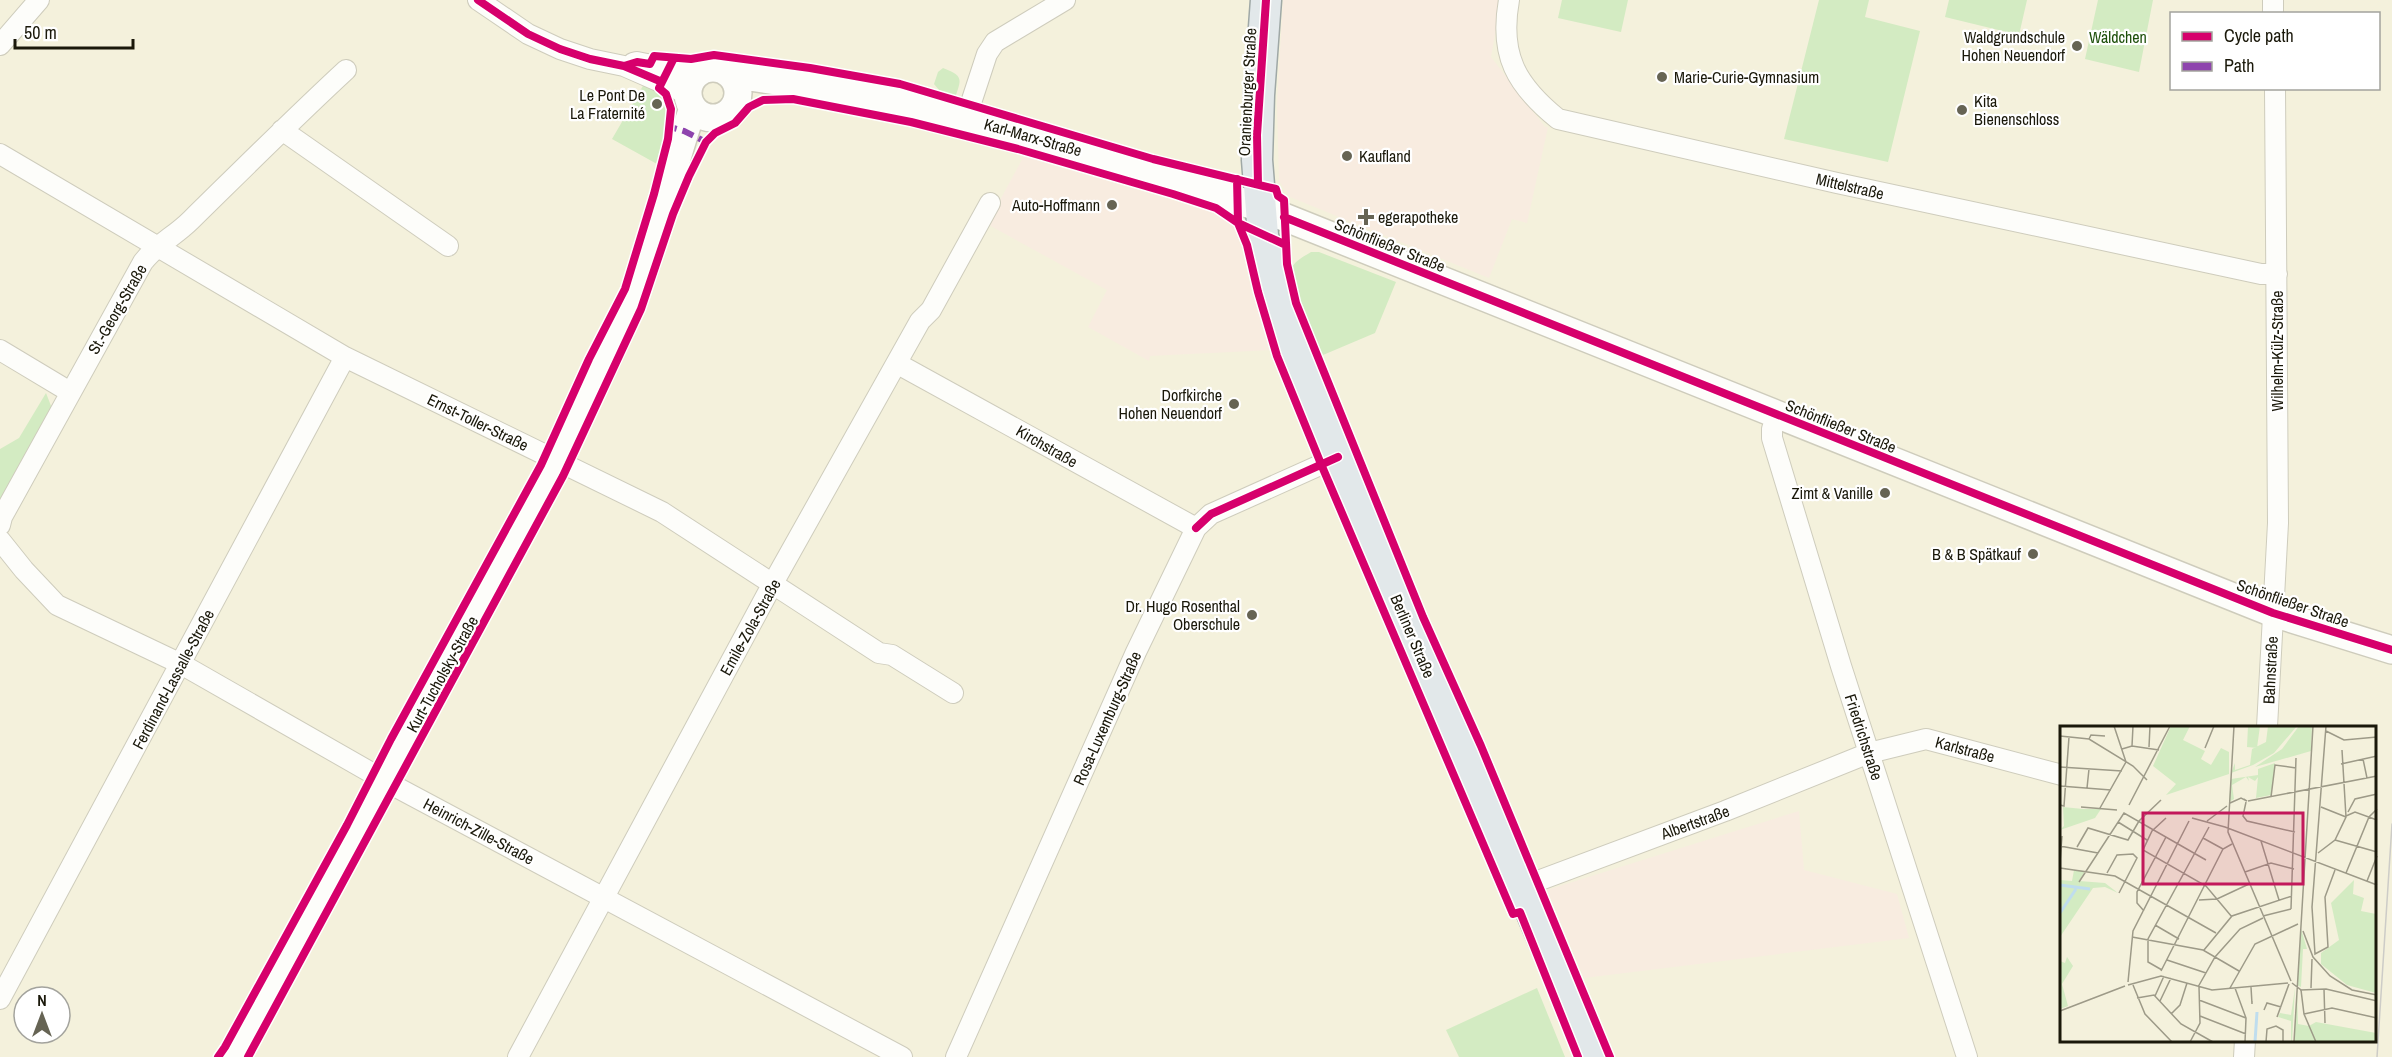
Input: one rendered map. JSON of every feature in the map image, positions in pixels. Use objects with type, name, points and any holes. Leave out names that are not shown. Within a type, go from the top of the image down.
[{"type":"main road","name":"Oranienburger Straße","points":[[1260,208],[1257,135],[1266,0]]},
{"type":"main road","name":"Karl-Marx-Straße","points":[[698,98],[703,70],[717,68],[734,86],[802,85],[876,97],[966,118],[1196,185],[1260,208]]},
{"type":"main road","points":[[698,98],[729,113],[734,86]]},
{"type":"main road","name":"Kurt-Tucholsky-Straße","points":[[233,1057],[587,403],[624,321],[644,268],[698,98]]},
{"type":"main road","name":"Schönfließer Straße","points":[[1260,208],[2273,613],[2390,649]]},
{"type":"main road","name":"Berliner Straße","points":[[1260,208],[1266,257],[1275,298],[1338,457],[1519,888],[1593,1057]]},
{"type":"street","points":[[0,45],[39,0]]},
{"type":"street","name":"Karl-Marx-Straße","points":[[478,0],[528,34],[560,49],[590,59],[624,66],[637,62],[698,98]]},
{"type":"street","points":[[966,118],[987,54],[995,42],[1065,0]]},
{"type":"street","name":"Mittelstraße","points":[[1509,0],[1506,16],[1507,39],[1512,65],[1523,87],[1539,105],[1558,119],[1958,209],[2261,274],[2277,274]]},
{"type":"street","name":"St.-Georg-Straße","points":[[0,525],[16,491],[143,262],[155,247],[180,230],[346,70]]},
{"type":"street","name":"Wilhelm-Külz-Straße","points":[[2273,613],[2278,523],[2275,90]]},
{"type":"street","points":[[282,130],[448,246]]},
{"type":"street","name":"Ernst-Toller-Straße","points":[[0,154],[345,357],[662,513],[879,652],[892,655],[953,693]]},
{"type":"street","name":"Emile-Zola-Straße","points":[[518,1057],[772,585],[898,364],[920,321],[931,310],[990,203]]},
{"type":"street","points":[[0,350],[70,392]]},
{"type":"street","name":"Ferdinand-Lassalle-Straße","points":[[0,999],[345,357]]},
{"type":"street","name":"Kirchstraße","points":[[898,364],[1196,528]]},
{"type":"street","name":"Friedrichstraße","points":[[1777,415],[1772,429],[1772,438],[1966,1057]]},
{"type":"street","name":"Rosa-Luxemburg-Straße","points":[[956,1057],[1136,652],[1196,528],[1211,514],[1338,457]]},
{"type":"street","name":"Heinrich-Zille-Straße","points":[[0,540],[57,605],[181,664],[384,779],[902,1057]]},
{"type":"street","name":"Bahnstraße","points":[[2267,726],[2273,613]]},
{"type":"street","name":"Karlstraße","points":[[1869,753],[1926,738],[2060,774]]},
{"type":"street","name":"Albertstraße","points":[[1519,888],[1725,811],[1869,753]]},
{"type":"street","points":[[2244,1057],[2245,1042]]},
{"type":"shaded area","points":[[1283,0],[1501,0],[1491,57],[1545,127],[1548,127],[1527,223],[1512,219],[1489,278],[1290,197],[1279,181],[1277,104]]},
{"type":"shaded area","points":[[1024,156],[1226,216],[1236,227],[1254,299],[1271,350],[1150,356],[1149,361],[1088,327],[1107,290],[987,224]]},
{"type":"shaded area","points":[[1799,811],[1804,870],[1897,894],[1909,938],[1584,978],[1547,890]]},
{"type":"green space","points":[[1562,0],[1628,0],[1621,32],[1558,18]]},
{"type":"green space","points":[[1819,0],[1869,0],[1865,17],[1920,31],[1888,162],[1784,139]]},
{"type":"green space","points":[[1949,0],[2027,0],[2019,35],[1945,17]]},
{"type":"green space","name":"Wäldchen","points":[[2098,0],[2153,0],[2139,72],[2085,59]]},
{"type":"green space","points":[[943,68],[959,78],[955,98],[939,90],[934,84],[938,72]]},
{"type":"green space","points":[[644,84],[660,93],[667,104],[668,121],[657,164],[612,139]]},
{"type":"green space","points":[[1311,252],[1319,252],[1396,282],[1375,333],[1323,355],[1298,297],[1292,274],[1294,264]]},
{"type":"green space","points":[[46,393],[53,411],[0,507],[0,449],[19,438]]},
{"type":"green space","points":[[1537,988],[1565,1057],[1459,1057],[1446,1030]]},
{"type":"tram line","points":[[2377,1057],[2392,824]]},
{"type":"marked path","points":[[671,122],[670,127],[706,142]]},
{"type":"cycle path","points":[[478,0],[528,34],[560,49],[590,59],[624,66],[662,82]]},
{"type":"cycle path","points":[[1258,184],[1257,135],[1266,0]]},
{"type":"cycle path","points":[[624,66],[637,62],[650,64],[654,56],[691,59],[714,55],[810,68],[900,84],[1153,159],[1276,189],[1278,196],[1284,200],[1287,264],[1296,303],[1423,617],[1481,746],[1610,1057]]},
{"type":"cycle path","points":[[218,1057],[347,825],[391,739],[541,465],[589,359],[625,289],[668,139],[671,109],[666,94],[659,88],[674,58]]},
{"type":"cycle path","points":[[248,1057],[563,476],[641,309],[673,214],[689,176],[706,142],[715,133],[735,123],[749,107],[763,100],[793,99],[911,122],[1018,149],[1216,208],[1238,223],[1286,245]]},
{"type":"cycle path","points":[[1237,179],[1238,223],[1247,245],[1277,356],[1513,914],[1520,912],[1578,1057]]},
{"type":"cycle path","points":[[1284,217],[2273,613],[2392,650]]},
{"type":"cycle path","points":[[1196,528],[1211,514],[1338,457]]},
{"type":"place","name":"Waldgrundschule Hohen Neuendorf","points":[[2077,46]]},
{"type":"place","name":"Marie-Curie-Gymnasium","points":[[1662,77]]},
{"type":"place","name":"Le Pont De La Fraternité","points":[[657,104]]},
{"type":"place","name":"Kita Bienenschloss","points":[[1962,110]]},
{"type":"place","name":"Kaufland","points":[[1347,156]]},
{"type":"place","name":"Auto-Hoffmann","points":[[1112,205]]},
{"type":"place","name":"egerapotheke","points":[[1366,217]]},
{"type":"place","name":"Dorfkirche Hohen Neuendorf","points":[[1234,404]]},
{"type":"place","name":"Zimt & Vanille","points":[[1885,493]]},
{"type":"place","name":"B & B Spätkauf","points":[[2033,554]]},
{"type":"place","name":"Dr. Hugo Rosenthal Oberschule","points":[[1252,615]]}]
